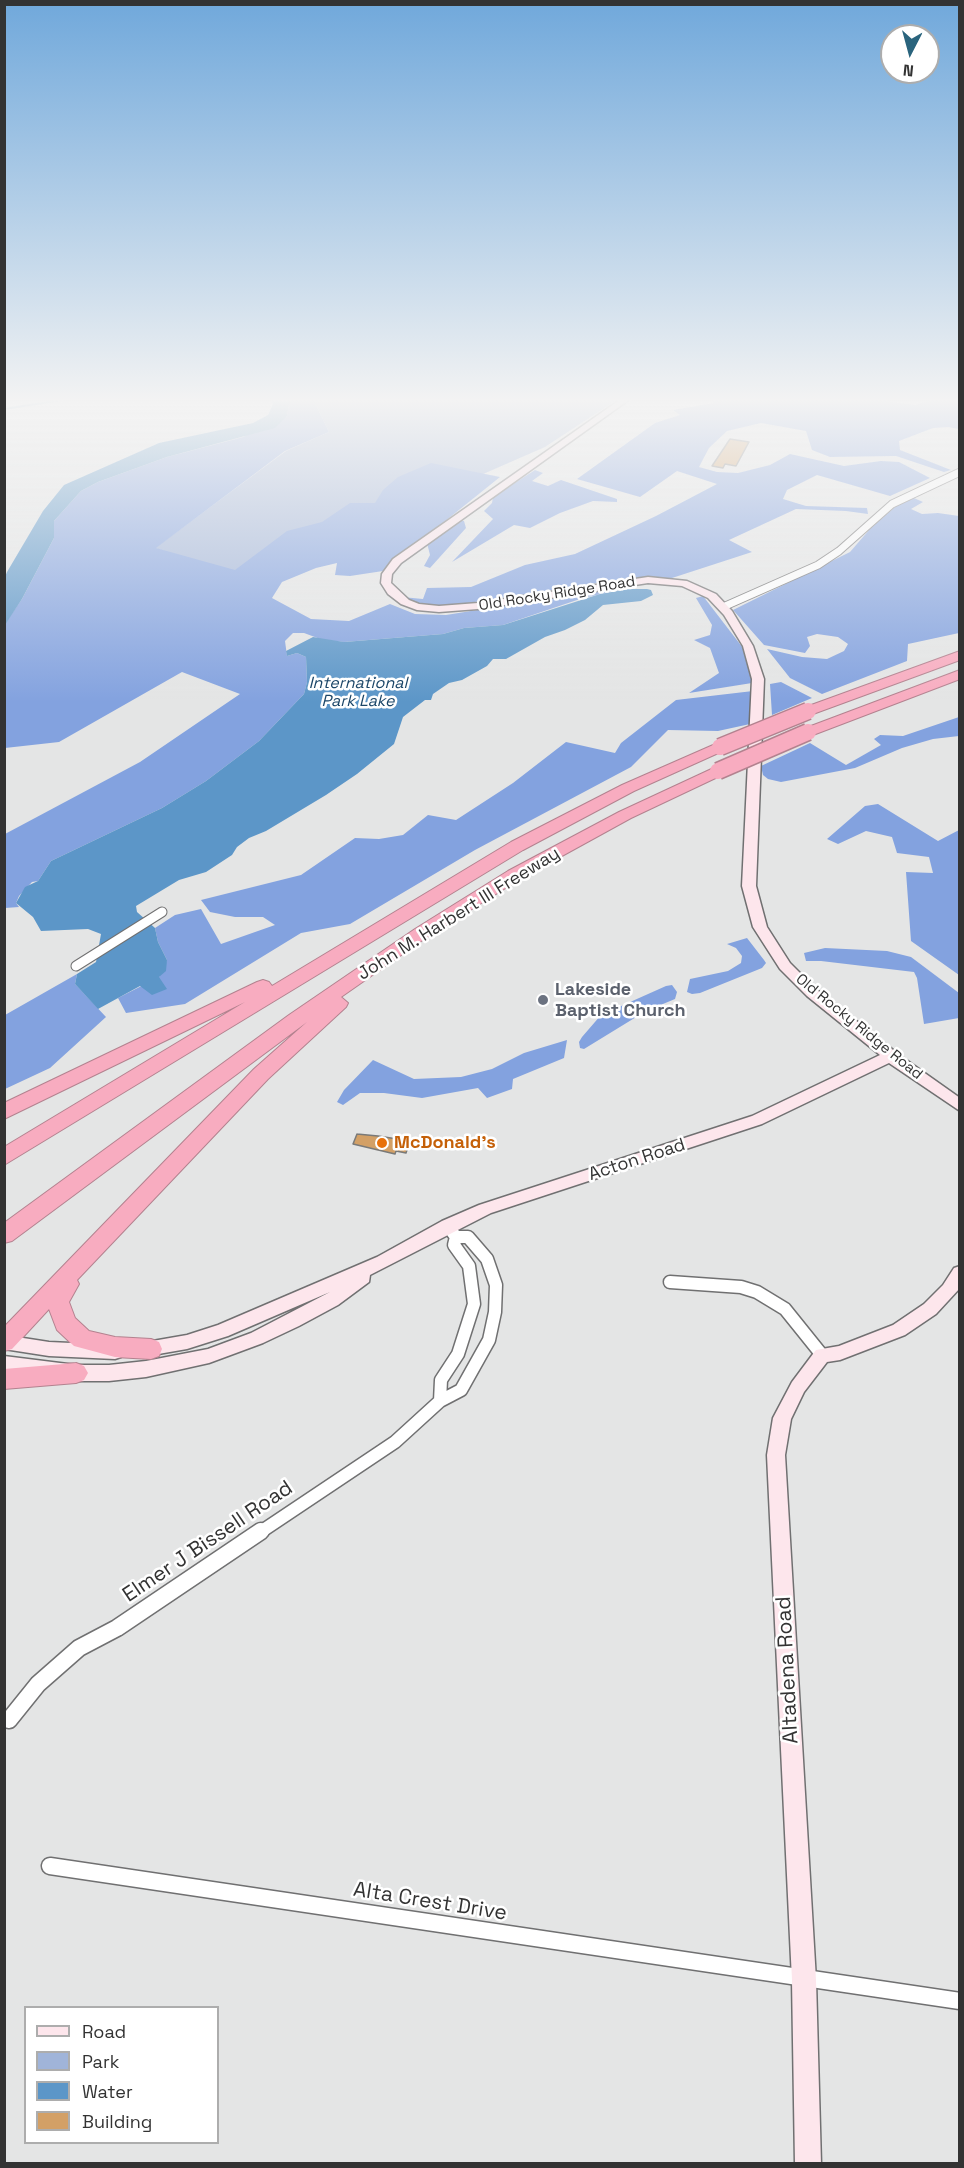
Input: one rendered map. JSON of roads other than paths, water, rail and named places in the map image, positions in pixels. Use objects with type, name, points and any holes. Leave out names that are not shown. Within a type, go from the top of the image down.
[{"type":"highway","name":"John M. Harbert III Freeway","points":[[4,1157],[517,846],[628,788],[720,747],[808,711],[960,655]]},
{"type":"highway","name":"John M. Harbert III Freeway","points":[[4,1235],[296,1020],[421,933],[514,875],[625,815],[718,771],[808,732],[960,674]]},
{"type":"highway","points":[[5,1342],[261,1074],[314,1024],[421,933]]},
{"type":"highway","points":[[4,1112],[274,980],[332,957]]},
{"type":"highway","points":[[76,1269],[58,1301],[65,1323],[82,1339],[115,1347],[151,1349]]},
{"type":"highway","points":[[4,1379],[76,1373]]},
{"type":"street","name":"Old Rocky Ridge Road","points":[[482,500],[402,556],[389,569],[386,583],[392,592],[405,603],[432,609],[466,608],[648,580],[675,581],[695,586],[712,596],[723,607],[748,646],[756,668],[759,687],[749,886],[757,921],[772,947],[797,978],[890,1056],[960,1106]]},
{"type":"street","points":[[723,607],[818,565],[839,551],[898,500]]},
{"type":"street","points":[[76,966],[162,912]]},
{"type":"street","name":"Acton Road","points":[[5,1342],[85,1352],[151,1349],[187,1342],[222,1331],[452,1231],[485,1209],[757,1120],[890,1056]]},
{"type":"street","points":[[440,1401],[441,1380],[458,1354],[474,1304],[469,1266],[454,1245],[452,1231]]},
{"type":"street","name":"Elmer J Bissell Road","points":[[4,1719],[9,1720],[38,1684],[79,1648],[117,1628],[395,1442],[440,1401],[461,1390],[489,1340],[495,1312],[496,1284],[487,1259],[468,1237],[452,1231]]},
{"type":"street","name":"Acton Road","points":[[4,1363],[76,1373],[147,1370],[209,1356],[237,1347],[293,1321],[332,1299],[383,1262]]},
{"type":"street","points":[[670,1282],[741,1287],[757,1292],[785,1309],[822,1355],[840,1353],[899,1330],[930,1310],[949,1290],[960,1273]]},
{"type":"street","name":"Altadena Road","points":[[808,2163],[804,1980],[776,1455],[782,1418],[798,1387],[822,1355]]},
{"type":"street","name":"Alta Crest Drive","points":[[50,1866],[804,1980],[960,2001]]},
{"type":"water","points":[[52,500],[73,500],[54,521],[54,538],[22,599],[5,625],[4,579],[43,511]]},
{"type":"water","name":"International Park Lake","points":[[629,589],[651,590],[653,595],[641,601],[603,605],[585,620],[545,637],[506,659],[493,659],[487,666],[462,680],[449,683],[433,694],[431,700],[425,700],[403,717],[394,744],[357,774],[266,831],[249,838],[237,847],[232,855],[206,872],[179,880],[136,906],[137,912],[155,928],[158,942],[167,960],[166,971],[159,977],[167,989],[152,995],[140,986],[98,1009],[75,984],[77,974],[96,962],[101,934],[88,929],[41,931],[33,917],[16,903],[25,887],[38,881],[51,861],[162,808],[206,781],[259,741],[304,694],[307,682],[306,657],[297,653],[287,656],[286,651],[313,637],[344,642],[443,634],[464,628],[503,625],[600,594]]},
{"type":"place","name":"Lakeside Baptist Church","points":[[543,1000]]},
{"type":"place","name":"McDonald's","points":[[382,1143]]}]
